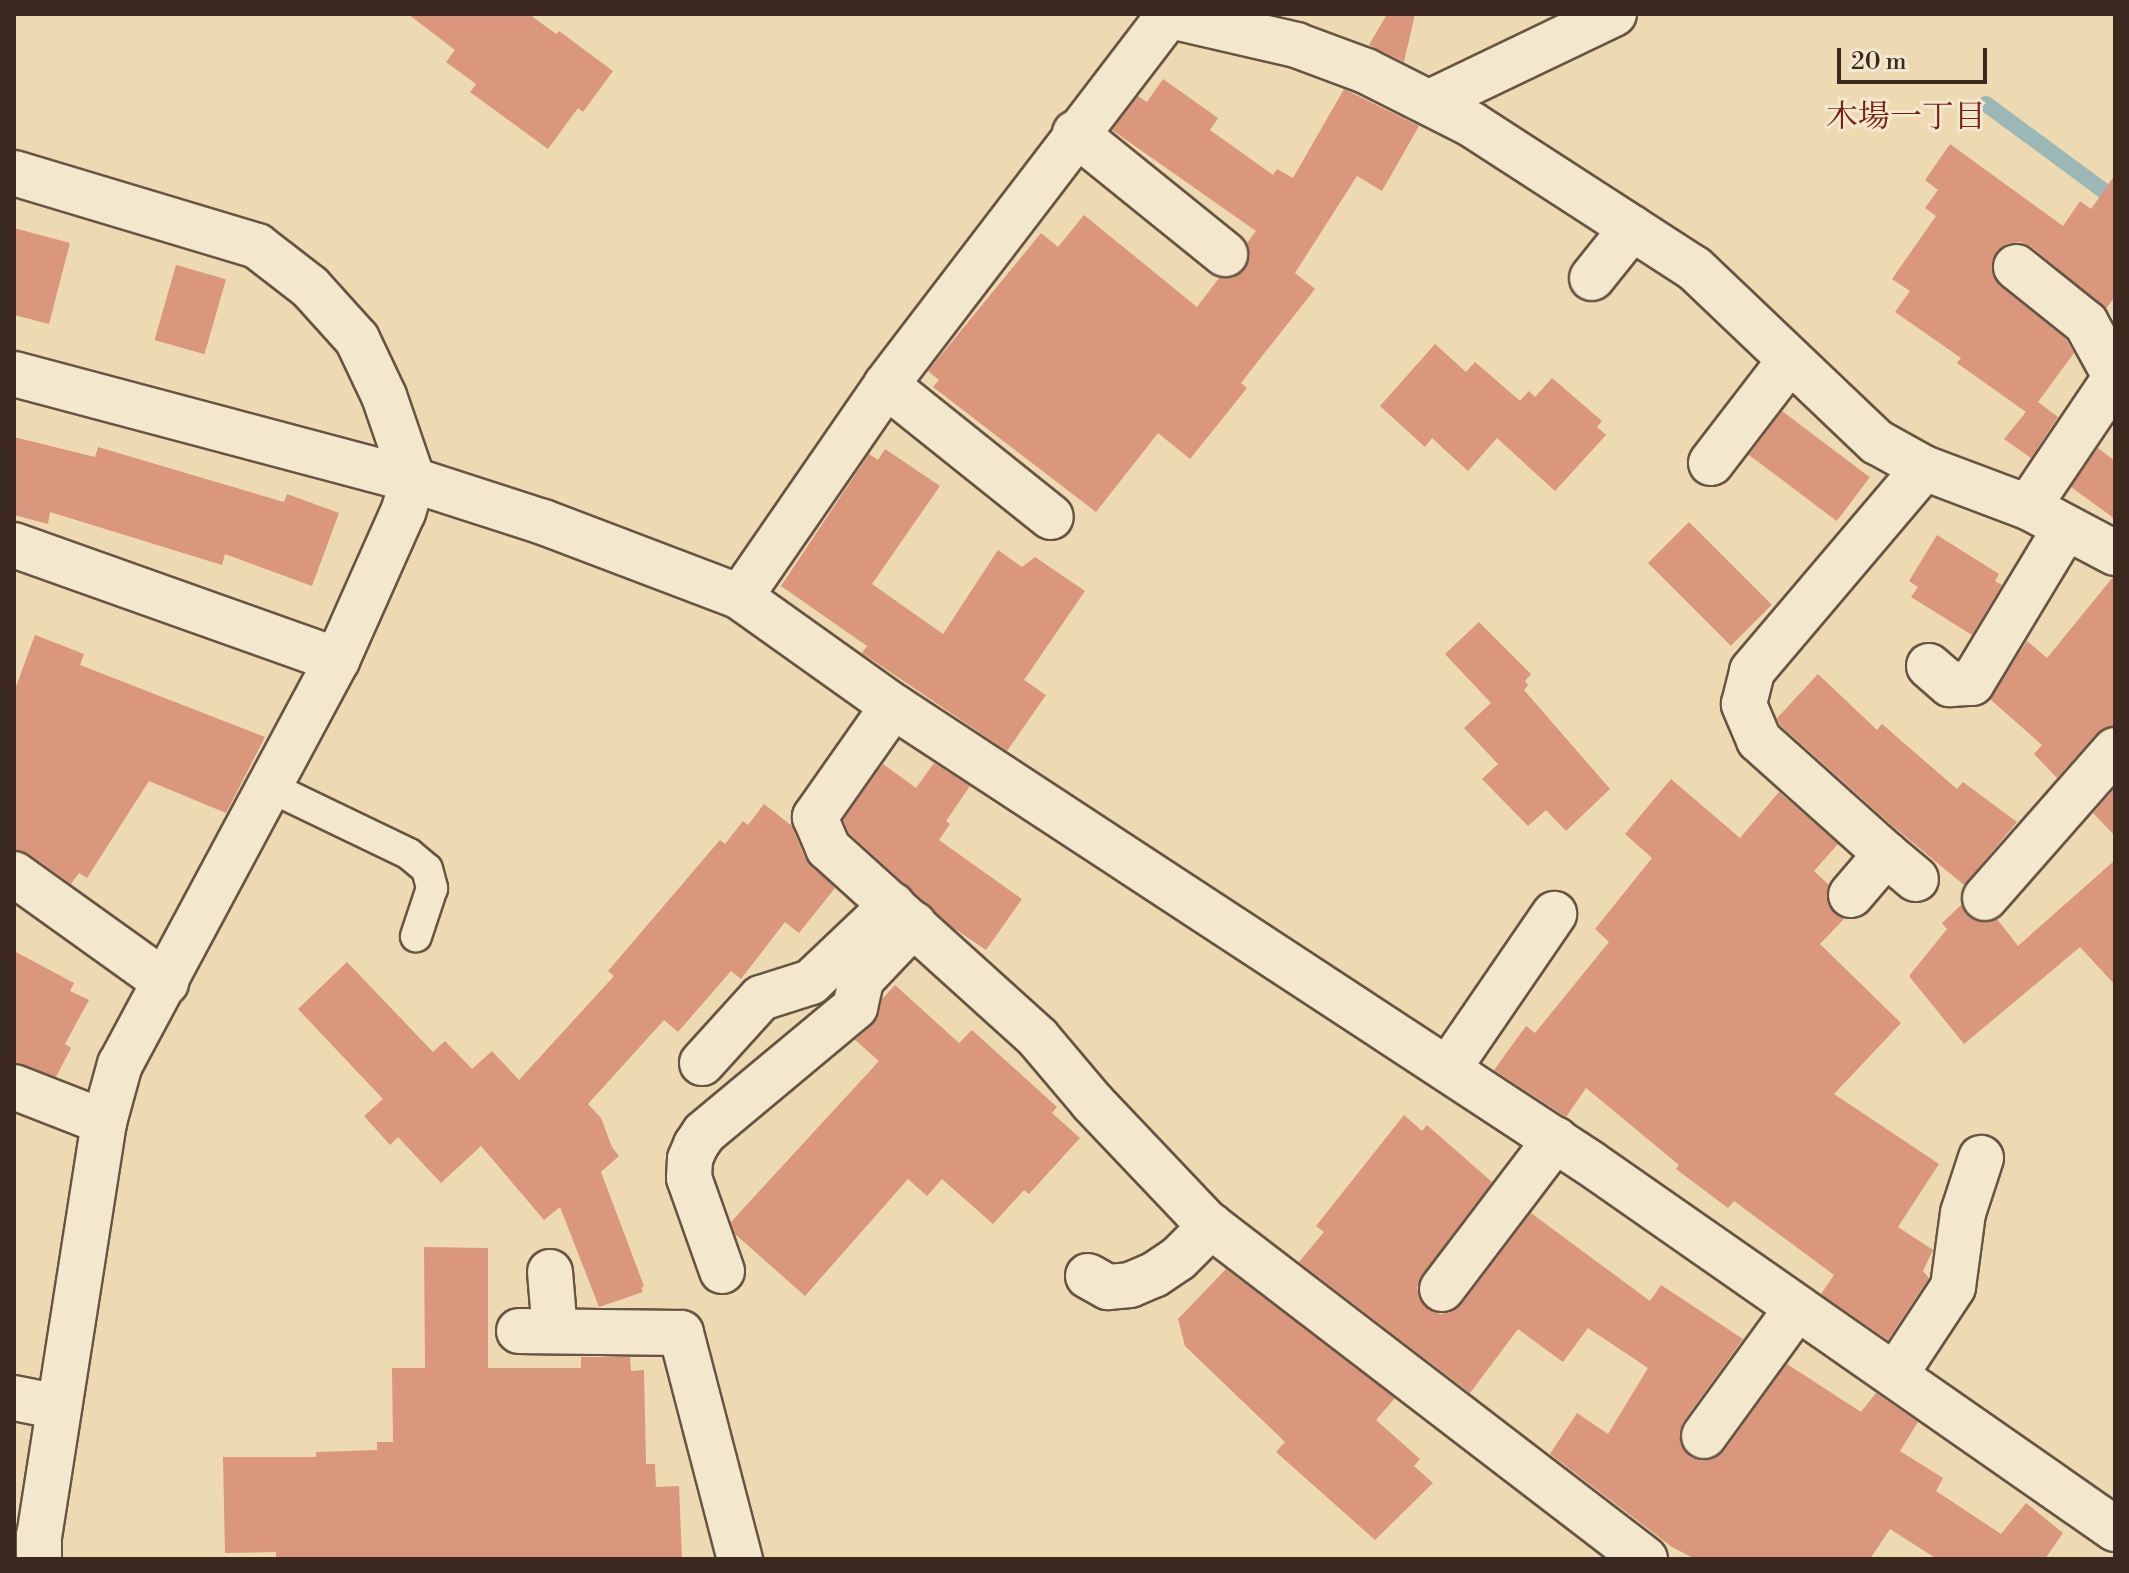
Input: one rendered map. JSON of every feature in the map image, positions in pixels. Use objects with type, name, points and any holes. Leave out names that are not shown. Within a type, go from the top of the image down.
[{"type":"street","points":[[1430,102],[1614,14]]},
{"type":"street","points":[[740,597],[886,385],[1075,133],[1121,80],[1165,15],[1296,45],[1366,71],[1471,124],[1694,268],[1877,442],[1924,468],[2028,507],[2115,553]]},
{"type":"street","points":[[1075,133],[1225,254]]},
{"type":"street","points":[[14,173],[257,246],[310,287],[357,339],[384,396],[413,480],[403,512],[337,660],[120,1064],[104,1122],[39,1535],[39,1559]]},
{"type":"street","points":[[1592,278],[1632,228]]},
{"type":"street","points":[[2016,267],[2086,323],[2115,377],[2028,507]]},
{"type":"street","points":[[1711,463],[1790,360]]},
{"type":"street","points":[[14,374],[413,480],[543,522],[740,597],[893,706],[1556,1139],[1895,1375],[2110,1513]]},
{"type":"street","points":[[886,385],[1051,517]]},
{"type":"street","points":[[1851,895],[1901,866],[1759,740],[1744,704],[1752,671],[1924,468]]},
{"type":"street","points":[[1929,666],[1950,684],[1972,683],[2065,529]]},
{"type":"street","points":[[14,545],[337,660]]},
{"type":"street","points":[[893,706],[815,817],[828,848],[1038,1038],[1092,1102],[1211,1226],[1645,1559]]},
{"type":"street","points":[[1985,898],[2115,750]]},
{"type":"street","points":[[14,874],[166,983]]},
{"type":"street","points":[[1448,1069],[1554,914]]},
{"type":"street","points":[[702,1063],[761,998],[811,982],[903,915]]},
{"type":"street","points":[[722,1271],[689,1178],[690,1159],[696,1145],[704,1133],[855,1007],[861,980],[903,915]]},
{"type":"street","points":[[14,1087],[104,1122]]},
{"type":"street","points":[[1442,1289],[1556,1139]]},
{"type":"street","points":[[1895,1375],[1953,1287],[1963,1213],[1981,1158]]},
{"type":"street","points":[[1088,1276],[1108,1287],[1130,1285],[1154,1275],[1178,1259],[1211,1226]]},
{"type":"street","points":[[550,1272],[537,1331],[681,1333],[740,1559]]},
{"type":"street","points":[[1704,1436],[1797,1308]]},
{"type":"street","points":[[14,1398],[59,1407]]},
{"type":"lane","points":[[270,787],[409,854],[427,869],[432,888],[416,936]]},
{"type":"building","points":[[408,14],[529,14],[556,34],[559,31],[613,71],[583,112],[578,108],[548,149],[470,92],[476,84],[446,62],[455,50]]},
{"type":"building","points":[[1387,14],[1415,14],[1404,62],[1369,45]]},
{"type":"building","points":[[1163,79],[1218,118],[1210,130],[1273,175],[1277,169],[1293,178],[1344,89],[1419,126],[1382,191],[1357,176],[1295,273],[1315,289],[1241,383],[1247,388],[1190,459],[1158,433],[1096,512],[933,387],[939,380],[928,371],[1041,233],[1058,247],[1084,215],[1197,307],[1219,278],[1233,278],[1244,270],[1250,257],[1247,243],[1256,231],[1112,130],[1138,96],[1147,102]]},
{"type":"building","points":[[1950,144],[2063,226],[2080,201],[2091,209],[2115,175],[2115,296],[2106,309],[2032,247],[2021,242],[2006,244],[1997,251],[1992,262],[1993,275],[2000,286],[2066,339],[2074,353],[2038,402],[2058,417],[2031,458],[2004,439],[2026,412],[1957,363],[1961,358],[1895,312],[1910,291],[1892,279],[1936,216],[1925,208],[1938,190],[1925,180]]},
{"type":"building","points":[[14,228],[70,243],[49,324],[14,315]]},
{"type":"building","points":[[176,265],[226,279],[204,354],[155,340]]},
{"type":"building","points":[[1435,344],[1466,372],[1475,362],[1520,401],[1529,391],[1535,397],[1552,378],[1602,421],[1597,427],[1606,435],[1555,491],[1497,438],[1468,471],[1432,438],[1425,447],[1380,406]]},
{"type":"building","points":[[1782,411],[1870,477],[1837,521],[1749,455]]},
{"type":"building","points":[[14,437],[95,457],[98,447],[284,502],[287,494],[339,513],[312,586],[225,554],[222,565],[50,512],[48,524],[14,515]]},
{"type":"building","points":[[2098,448],[2115,461],[2115,519],[2071,487]]},
{"type":"building","points":[[885,449],[940,486],[872,584],[943,634],[998,550],[1022,567],[1035,557],[1085,591],[1024,680],[1046,695],[1007,751],[862,653],[867,646],[781,586],[869,454],[878,460]]},
{"type":"building","points":[[1689,522],[1772,605],[1731,646],[1648,563]]},
{"type":"building","points":[[1937,535],[1999,574],[1995,581],[2002,585],[1972,635],[1911,597],[1918,587],[1909,581]]},
{"type":"building","points":[[2113,577],[2115,726],[2096,734],[2057,778],[2034,754],[2042,745],[1990,699],[2027,641],[2047,658]]},
{"type":"building","points":[[1479,622],[1531,674],[1525,681],[1528,685],[1524,690],[1610,789],[1566,831],[1546,810],[1528,826],[1482,779],[1498,764],[1464,728],[1491,703],[1445,654]]},
{"type":"building","points":[[35,635],[84,654],[80,665],[265,737],[226,813],[149,781],[87,878],[79,873],[71,884],[29,854],[14,849],[14,692]]},
{"type":"building","points":[[1818,674],[1877,730],[1882,724],[1957,789],[1963,782],[2017,822],[1964,885],[1780,725],[1777,718]]},
{"type":"building","points":[[934,763],[970,786],[946,821],[950,824],[939,840],[1022,899],[986,950],[952,927],[849,833],[843,820],[883,764],[916,788]]},
{"type":"building","points":[[1671,779],[1740,838],[1779,792],[1838,844],[1814,871],[1829,885],[1828,904],[1844,919],[1820,944],[1901,1023],[1834,1094],[1939,1164],[1898,1227],[1933,1250],[1923,1271],[1929,1278],[1888,1340],[1821,1294],[1834,1275],[1734,1201],[1728,1208],[1676,1169],[1679,1165],[1586,1088],[1566,1117],[1494,1070],[1526,1026],[1535,1033],[1609,942],[1595,929],[1652,858],[1625,834]]},
{"type":"building","points":[[2115,788],[2115,836],[2093,813]]},
{"type":"building","points":[[764,804],[792,826],[805,858],[835,888],[799,933],[785,922],[741,979],[731,971],[678,1032],[664,1020],[588,1104],[601,1118],[612,1147],[619,1156],[601,1172],[644,1286],[641,1288],[643,1292],[599,1307],[560,1207],[544,1220],[481,1146],[441,1183],[398,1137],[390,1145],[364,1116],[383,1099],[298,1009],[347,962],[433,1052],[445,1041],[472,1069],[492,1051],[519,1080],[614,976],[608,971],[720,840],[725,844],[743,821],[748,825]]},
{"type":"building","points":[[2115,860],[2115,985],[2080,947],[1964,1044],[1909,976],[1947,929],[1942,923],[1961,905],[1968,916],[1979,922],[1997,919],[2018,946]]},
{"type":"building","points":[[14,951],[74,983],[70,991],[89,1000],[65,1044],[71,1048],[56,1077],[14,1062]]},
{"type":"building","points":[[895,985],[959,1043],[972,1030],[1057,1107],[1052,1113],[1080,1138],[1029,1194],[1024,1190],[993,1224],[942,1179],[927,1196],[908,1179],[805,1296],[735,1234],[731,1222],[879,1061],[855,1040],[872,1025],[882,999]]},
{"type":"building","points":[[1404,1115],[1422,1131],[1427,1125],[1492,1182],[1422,1275],[1417,1287],[1419,1298],[1428,1309],[1440,1314],[1451,1312],[1461,1305],[1531,1213],[1650,1301],[1661,1285],[1743,1339],[1683,1422],[1679,1433],[1681,1445],[1690,1457],[1701,1461],[1713,1459],[1724,1451],[1787,1364],[1861,1412],[1876,1393],[1918,1422],[1900,1451],[1943,1478],[1936,1491],[2001,1534],[2026,1503],[2063,1533],[2045,1559],[1937,1559],[1890,1529],[1870,1559],[1695,1559],[1672,1547],[1550,1454],[1577,1413],[1608,1434],[1648,1368],[1588,1328],[1563,1362],[1518,1329],[1470,1393],[1299,1262],[1324,1232],[1316,1226]]},
{"type":"building","points":[[424,1247],[488,1248],[488,1368],[581,1368],[581,1357],[630,1357],[631,1371],[644,1370],[646,1464],[655,1464],[656,1487],[679,1486],[682,1559],[276,1559],[276,1552],[225,1553],[223,1457],[316,1457],[316,1452],[377,1450],[377,1442],[393,1442],[392,1368],[425,1368]]},
{"type":"building","points":[[1226,1269],[1395,1398],[1376,1420],[1420,1459],[1414,1466],[1433,1483],[1375,1540],[1276,1452],[1285,1442],[1185,1346],[1178,1319]]},
{"type":"waterway","points":[[1986,104],[2115,199]]},
{"type":"district","name":"木場一丁目","points":[[1906,117]]}]
